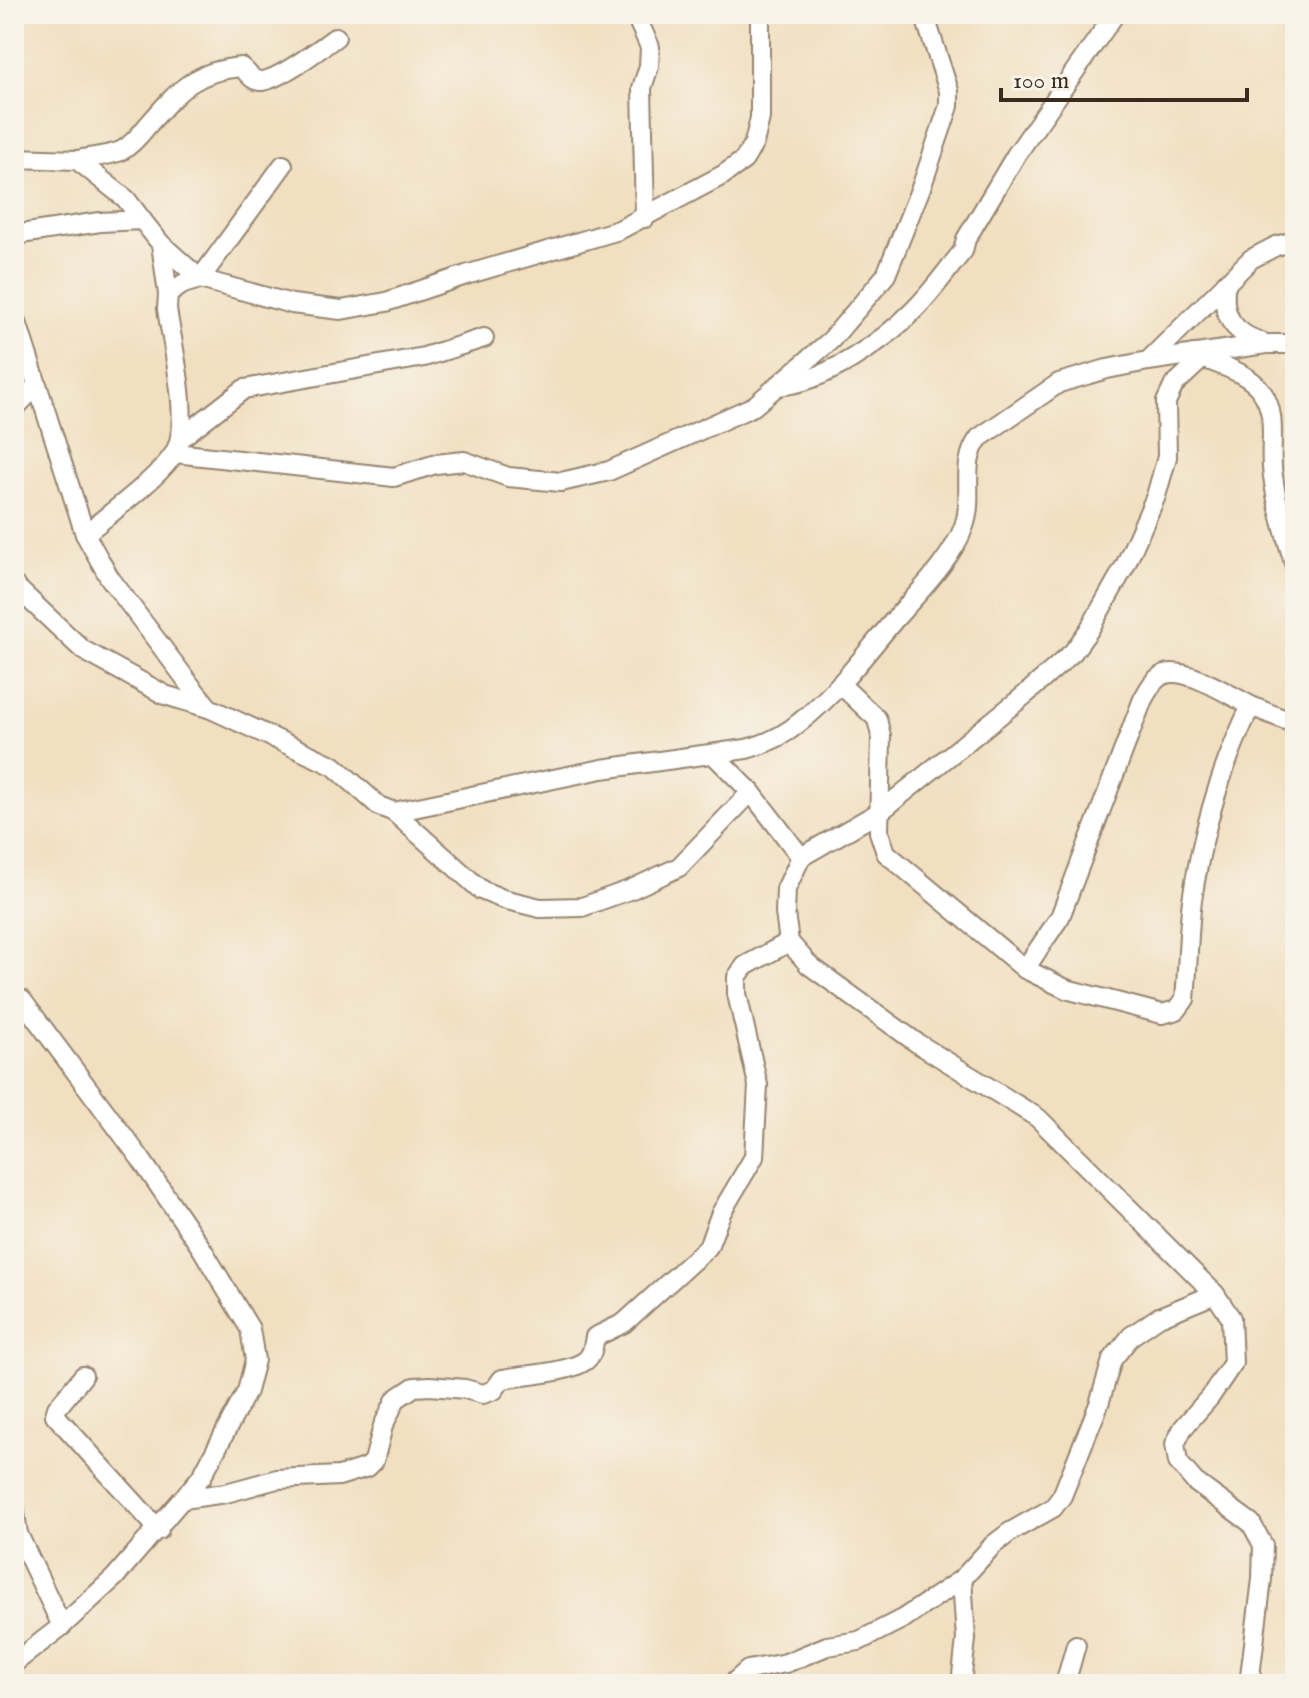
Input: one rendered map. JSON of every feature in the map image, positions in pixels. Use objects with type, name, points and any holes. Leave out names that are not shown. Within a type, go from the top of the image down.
[{"type":"street","points":[[77,160],[126,199],[161,244],[200,279],[292,304],[341,310],[386,302],[619,230],[723,175],[744,160],[754,143],[760,118],[760,14]]},
{"type":"street","points":[[178,446],[394,477],[436,464],[464,461],[508,477],[561,482],[609,471],[754,406],[831,340],[886,275],[949,106],[949,91],[924,14]]},
{"type":"street","points":[[631,15],[650,47],[649,66],[642,88],[645,218]]},
{"type":"street","points":[[777,386],[798,385],[813,380],[872,345],[915,309],[963,251],[966,239],[1016,155],[1106,16]]},
{"type":"street","points":[[14,158],[77,160],[121,151],[171,100],[199,77],[221,69],[241,67],[252,79],[262,81],[306,60],[336,37]]},
{"type":"street","points":[[168,294],[183,284],[200,279],[283,165]]},
{"type":"street","points":[[14,235],[100,222],[142,220]]},
{"type":"street","points":[[1148,361],[1226,283],[1263,251],[1295,241]]},
{"type":"street","points":[[161,244],[183,417],[178,446]]},
{"type":"street","points":[[1226,283],[1222,301],[1226,314],[1236,328],[1249,338],[1266,344]]},
{"type":"street","points":[[14,313],[85,534],[109,577],[209,708]]},
{"type":"street","points":[[85,534],[145,485],[178,446],[244,389],[424,357],[484,338]]},
{"type":"street","points":[[394,812],[602,769],[768,743],[800,723],[840,684],[926,583],[957,541],[968,509],[967,467],[970,450],[979,438],[1059,383],[1148,361],[1266,344],[1295,344]]},
{"type":"street","points":[[1198,356],[1245,376],[1262,390],[1270,408],[1272,471],[1277,505],[1295,566]]},
{"type":"street","points":[[1198,356],[1168,393],[1167,457],[1156,496],[1125,566],[1073,652],[881,811],[801,857],[786,889],[785,913],[789,942],[809,965],[917,1043],[1038,1118],[1215,1294],[1231,1318],[1233,1363],[1210,1397],[1183,1428],[1175,1444],[1178,1462],[1195,1482],[1251,1523],[1263,1545],[1262,1579],[1249,1684]]},
{"type":"street","points":[[14,409],[36,386]]},
{"type":"street","points":[[14,585],[83,650],[165,695],[209,708],[334,766],[379,806],[394,812],[481,890],[503,899],[540,908],[582,907],[632,889],[679,867],[751,792]]},
{"type":"street","points":[[1025,969],[1060,917],[1143,699],[1155,680],[1164,674],[1185,673],[1295,724]]},
{"type":"street","points":[[840,684],[877,719],[881,736],[879,832],[886,853],[1025,969],[1066,989],[1162,1014],[1177,1010],[1185,999],[1192,900],[1217,790],[1233,743],[1251,706]]},
{"type":"street","points":[[713,754],[751,792],[801,857]]},
{"type":"street","points":[[183,1499],[226,1493],[277,1479],[339,1476],[368,1467],[374,1461],[383,1426],[396,1399],[414,1387],[465,1389],[483,1394],[494,1390],[502,1379],[572,1367],[586,1360],[592,1354],[595,1337],[624,1323],[708,1247],[721,1213],[754,1157],[758,1085],[737,994],[737,977],[745,966],[789,942]]},
{"type":"street","points":[[14,1663],[62,1626],[115,1577],[159,1530],[202,1476],[247,1391],[255,1360],[250,1329],[202,1249],[140,1158],[22,1000]]},
{"type":"street","points":[[732,1684],[748,1670],[786,1663],[827,1646],[859,1641],[880,1632],[962,1579],[993,1545],[1010,1532],[1053,1508],[1062,1496],[1099,1404],[1112,1360],[1131,1336],[1159,1317],[1215,1294]]},
{"type":"street","points":[[83,1376],[57,1408],[55,1415],[159,1530]]},
{"type":"street","points":[[14,1506],[18,1534],[62,1626]]},
{"type":"street","points":[[961,1684],[966,1639],[962,1579]]},
{"type":"street","points":[[1065,1684],[1076,1645]]}]
